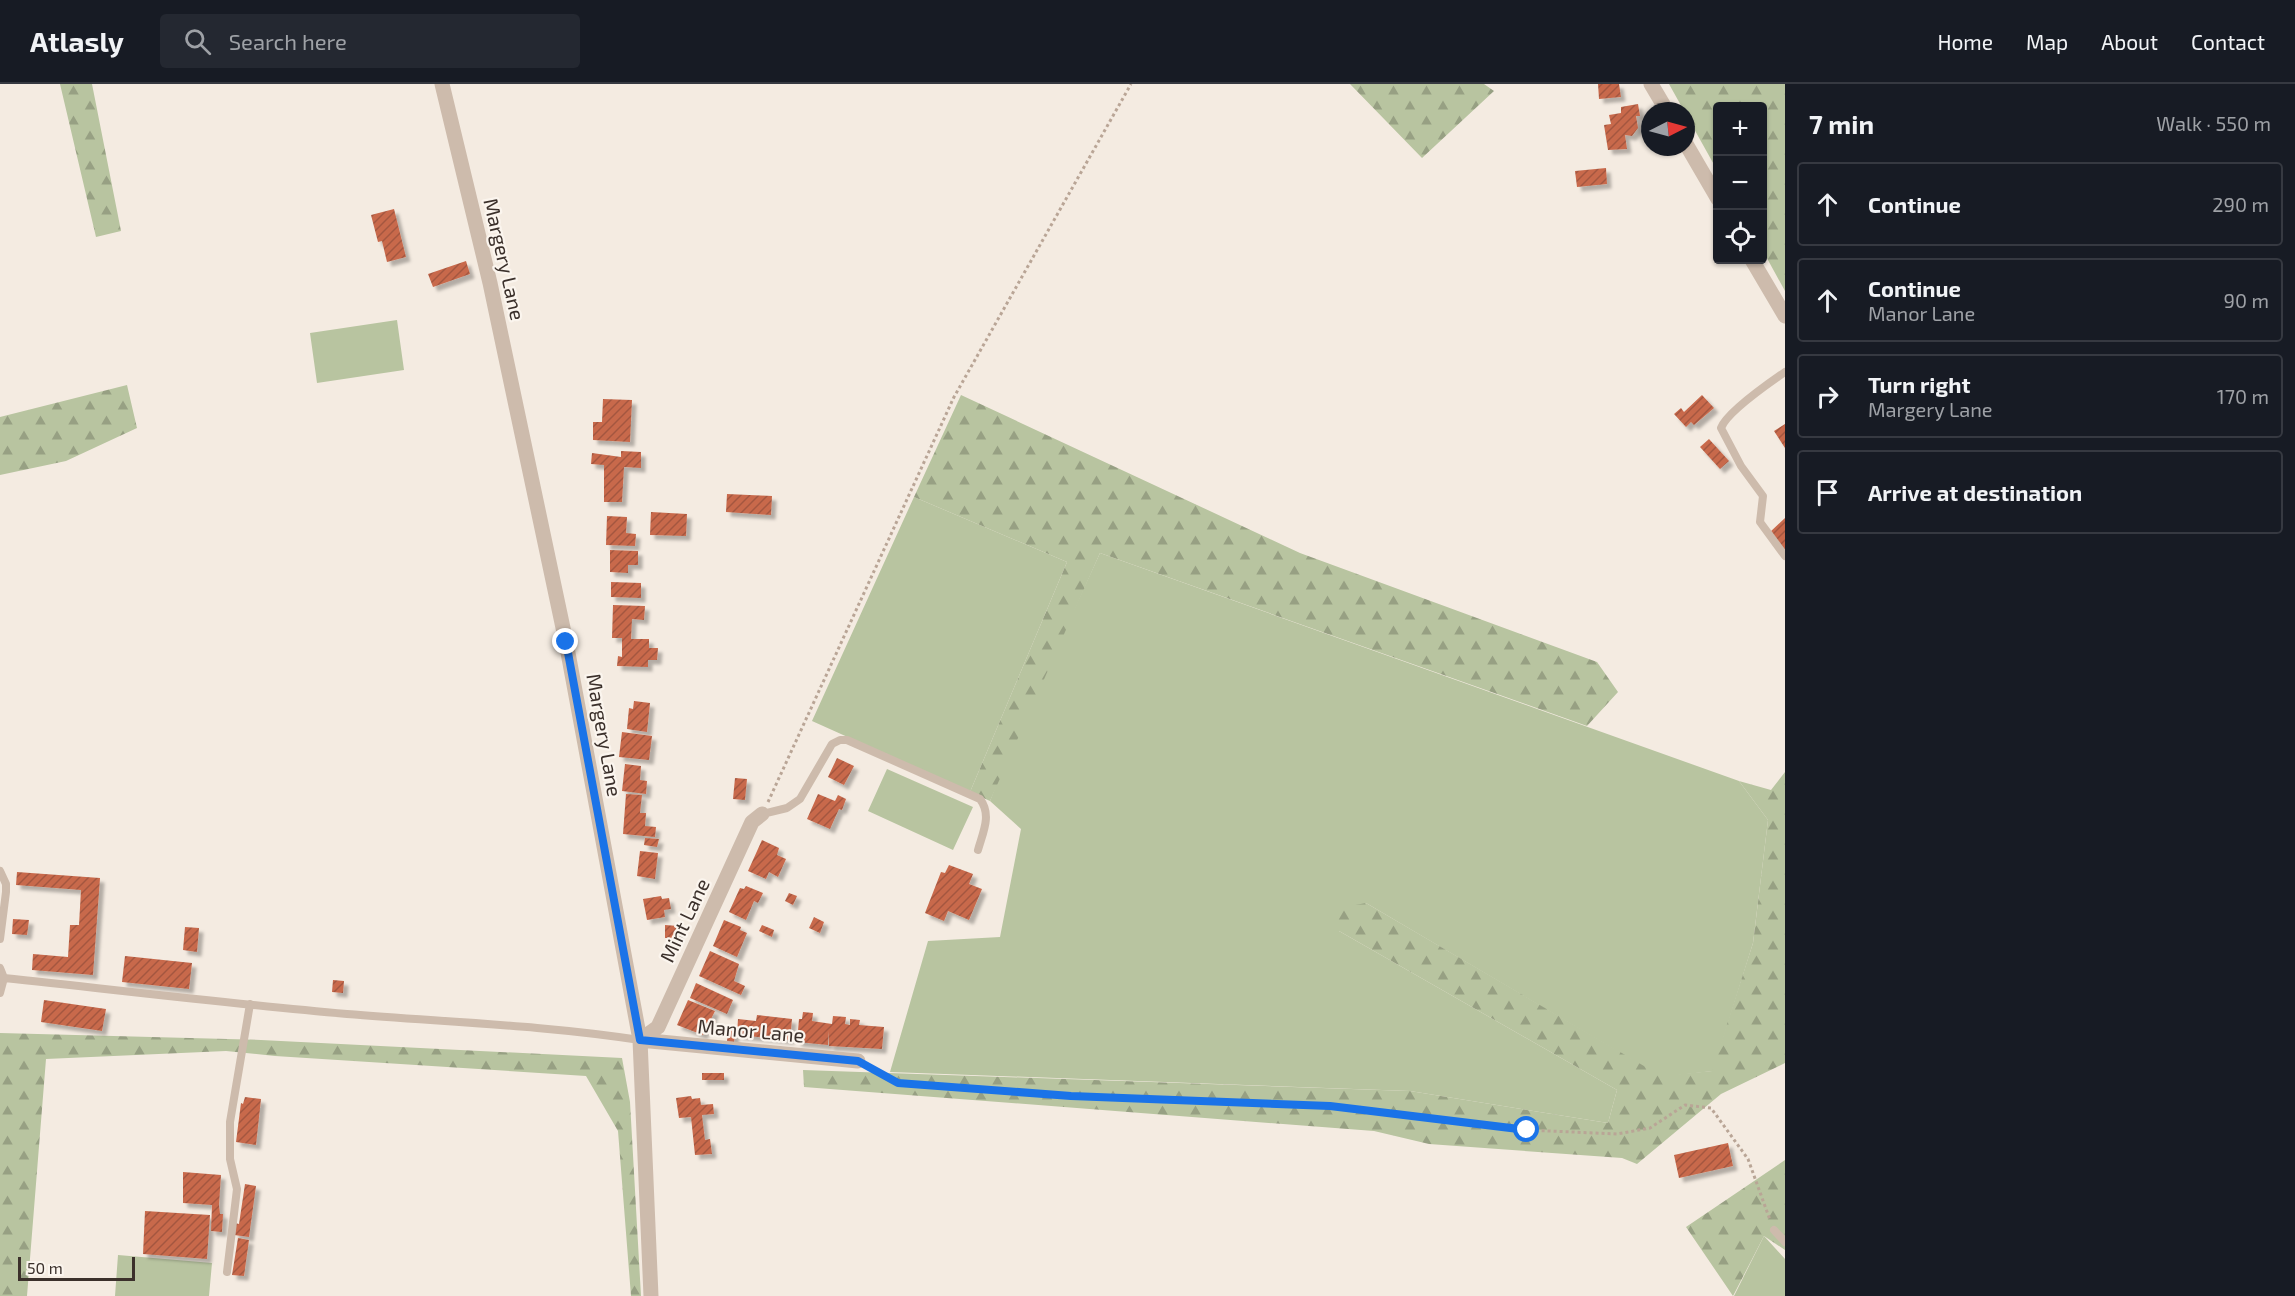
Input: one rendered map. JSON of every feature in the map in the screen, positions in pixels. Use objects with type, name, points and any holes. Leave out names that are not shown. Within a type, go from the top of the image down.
[{"type":"street","name":"Margery Lane","points":[[442,84],[490,283],[562,619],[640,1040],[651,1296]]},
{"type":"street","points":[[1651,84],[1662,102]]},
{"type":"street","points":[[1693,156],[1713,190]]},
{"type":"street","points":[[1754,264],[1785,316]]},
{"type":"street","name":"Mint Lane","points":[[640,1040],[658,1027],[752,822],[762,814]]},
{"type":"street","name":"Manor Lane","points":[[640,1040],[858,1061]]},
{"type":"lane","points":[[1785,372],[1734,411],[1721,428],[1741,466],[1761,491],[1763,502],[1760,522],[1785,556]]},
{"type":"lane","points":[[762,814],[787,808],[800,799],[832,744],[840,740],[847,740],[980,799],[986,806],[987,817],[978,849]]},
{"type":"lane","points":[[0,872],[6,884],[6,892],[0,939]]},
{"type":"lane","points":[[0,968],[4,978],[0,993]]},
{"type":"lane","points":[[4,978],[180,999],[583,1032],[640,1040]]},
{"type":"lane","points":[[227,1272],[237,1188],[230,1159],[230,1122],[250,1004]]},
{"type":"lane","points":[[1774,1230],[1785,1242]]},
{"type":"path","points":[[762,814],[954,397],[1131,84]]},
{"type":"path","points":[[858,1061],[898,1083],[1071,1096],[1330,1106],[1527,1130],[1617,1134],[1650,1128],[1685,1105],[1712,1108],[1748,1159],[1774,1230]]},
{"type":"green space","points":[[60,84],[92,84],[121,231],[96,237]]},
{"type":"green space","points":[[1350,84],[1484,84],[1494,91],[1422,158]]},
{"type":"green space","points":[[1669,84],[1785,84],[1785,291],[1767,258],[1767,102],[1713,102],[1713,163],[1695,131],[1695,102],[1679,102]]},
{"type":"green space","points":[[397,320],[404,370],[317,383],[310,333]]},
{"type":"green space","points":[[127,385],[137,428],[66,461],[0,475],[0,417]]},
{"type":"green space","points":[[961,395],[1300,553],[1597,662],[1618,692],[1587,726],[1100,553],[990,801],[970,792],[1067,562],[914,497]]},
{"type":"green space","points":[[914,497],[1067,562],[970,792],[812,721]]},
{"type":"green space","points":[[1100,553],[1739,781],[1768,820],[1753,943],[1713,1071],[1661,1077],[1366,903],[1339,931],[1617,1090],[1608,1123],[1410,1091],[890,1072],[928,941],[1000,937],[1021,829],[990,801],[1009,752]]},
{"type":"green space","points":[[887,769],[973,807],[953,850],[868,811]]},
{"type":"green space","points":[[1785,772],[1785,1063],[1721,1094],[1637,1164],[1622,1158],[1429,1144],[1374,1131],[804,1087],[803,1070],[1410,1091],[1608,1123],[1617,1090],[1339,931],[1328,910],[1366,903],[1661,1076],[1712,1071],[1753,943],[1768,820],[1739,781],[1771,790]]},
{"type":"green space","points":[[0,1033],[261,1040],[622,1058],[630,1102],[641,1296],[631,1296],[618,1131],[586,1076],[226,1051],[46,1059],[27,1296],[0,1296]]},
{"type":"green space","points":[[1785,1160],[1785,1250],[1764,1236],[1733,1296],[1686,1227]]},
{"type":"green space","points":[[1764,1236],[1785,1259],[1785,1296],[1734,1296]]},
{"type":"green space","points":[[118,1255],[212,1263],[209,1296],[115,1296]]},
{"type":"building","points":[[1598,84],[1619,84],[1621,97],[1599,99]]},
{"type":"building","points":[[1638,104],[1640,116],[1636,116],[1638,128],[1632,136],[1625,135],[1627,149],[1608,150],[1604,125],[1611,124],[1609,115],[1621,113],[1621,107]]},
{"type":"building","points":[[1606,168],[1607,184],[1577,187],[1575,171]]},
{"type":"building","points":[[394,209],[406,257],[387,262],[382,241],[378,242],[371,215]]},
{"type":"building","points":[[466,261],[470,274],[433,287],[428,274]]},
{"type":"building","points":[[1702,395],[1714,408],[1694,425],[1691,422],[1686,427],[1674,414],[1681,408],[1684,412]]},
{"type":"building","points":[[603,399],[632,400],[630,442],[593,440],[593,422],[602,422]]},
{"type":"building","points":[[1785,424],[1785,448],[1774,431]]},
{"type":"building","points":[[1709,439],[1729,461],[1720,469],[1700,447]]},
{"type":"building","points":[[621,451],[641,452],[641,468],[624,467],[622,502],[604,502],[604,465],[591,464],[592,453],[621,457]]},
{"type":"building","points":[[727,494],[772,496],[771,515],[726,512]]},
{"type":"building","points":[[651,512],[687,514],[686,536],[650,535]]},
{"type":"building","points":[[607,516],[627,517],[626,533],[636,534],[635,546],[606,545]]},
{"type":"building","points":[[1785,518],[1785,550],[1769,533]]},
{"type":"building","points":[[610,550],[638,551],[638,565],[628,565],[628,573],[610,572]]},
{"type":"building","points":[[611,582],[641,583],[641,598],[611,597]]},
{"type":"building","points":[[613,605],[645,606],[644,620],[632,619],[631,639],[649,639],[649,648],[658,648],[657,660],[648,660],[648,667],[617,666],[618,656],[622,657],[622,638],[612,638]]},
{"type":"building","points":[[634,701],[650,703],[647,732],[627,729],[629,708],[633,709]]},
{"type":"building","points":[[622,732],[652,736],[649,760],[619,757]]},
{"type":"building","points":[[837,758],[854,766],[844,785],[828,777]]},
{"type":"building","points":[[625,764],[641,766],[640,780],[647,781],[646,794],[622,791]]},
{"type":"building","points":[[735,778],[747,779],[745,800],[733,799]]},
{"type":"building","points":[[626,794],[642,795],[640,813],[646,813],[645,826],[656,827],[655,837],[623,834]]},
{"type":"building","points":[[818,794],[835,801],[838,795],[846,799],[830,829],[807,819]]},
{"type":"building","points":[[645,838],[659,839],[657,847],[644,845]]},
{"type":"building","points":[[762,840],[779,848],[777,855],[786,859],[778,877],[769,872],[766,879],[748,871]]},
{"type":"building","points":[[640,851],[658,853],[655,879],[637,876]]},
{"type":"building","points":[[949,865],[973,874],[969,884],[982,889],[969,920],[948,911],[944,921],[925,913],[941,872],[945,873]]},
{"type":"building","points":[[17,872],[100,878],[93,975],[32,970],[33,954],[68,957],[70,925],[79,925],[81,890],[16,885]]},
{"type":"building","points":[[746,886],[763,893],[758,903],[754,901],[746,920],[729,912],[740,888],[744,889]]},
{"type":"building","points":[[789,893],[797,896],[793,905],[785,901]]},
{"type":"building","points":[[661,896],[662,899],[669,898],[671,909],[664,910],[665,917],[647,920],[643,899]]},
{"type":"building","points":[[814,917],[824,922],[820,933],[809,928]]},
{"type":"building","points":[[13,919],[29,920],[27,935],[12,934]]},
{"type":"building","points":[[724,920],[741,927],[740,930],[747,933],[737,957],[713,946]]},
{"type":"building","points":[[665,925],[678,926],[678,938],[665,938]]},
{"type":"building","points":[[762,925],[774,930],[772,937],[759,931]]},
{"type":"building","points":[[185,927],[199,928],[197,952],[183,950]]},
{"type":"building","points":[[710,951],[739,964],[734,981],[745,986],[741,995],[699,976]]},
{"type":"building","points":[[125,956],[192,963],[189,989],[122,982]]},
{"type":"building","points":[[333,980],[344,981],[343,993],[332,992]]},
{"type":"building","points":[[696,983],[733,1000],[727,1014],[690,998]]},
{"type":"building","points":[[44,1000],[106,1009],[102,1031],[41,1022]]},
{"type":"building","points":[[688,1000],[715,1011],[711,1019],[716,1021],[713,1026],[708,1023],[703,1035],[677,1025]]},
{"type":"building","points":[[803,1012],[813,1013],[812,1021],[832,1024],[833,1016],[846,1017],[845,1024],[850,1025],[850,1019],[860,1020],[859,1025],[884,1027],[882,1049],[829,1046],[829,1031],[828,1045],[797,1042],[799,1019],[802,1019]]},
{"type":"building","points":[[757,1015],[792,1019],[790,1040],[737,1035],[738,1019],[756,1021]]},
{"type":"building","points":[[728,1030],[735,1031],[734,1043],[727,1042]]},
{"type":"building","points":[[702,1073],[724,1073],[724,1080],[702,1080]]},
{"type":"building","points":[[691,1096],[692,1099],[700,1098],[701,1105],[713,1104],[714,1114],[702,1115],[705,1140],[710,1139],[712,1154],[695,1155],[691,1117],[679,1118],[676,1098]]},
{"type":"building","points":[[245,1097],[261,1099],[256,1145],[236,1142],[241,1103],[243,1104]]},
{"type":"building","points":[[1728,1143],[1733,1166],[1679,1178],[1674,1155]]},
{"type":"building","points":[[183,1172],[221,1175],[219,1205],[220,1214],[223,1214],[222,1232],[211,1231],[212,1205],[183,1203]]},
{"type":"building","points":[[245,1184],[256,1186],[249,1237],[234,1235],[235,1223],[239,1224]]},
{"type":"building","points":[[145,1211],[210,1215],[207,1259],[143,1254]]},
{"type":"building","points":[[238,1238],[249,1240],[244,1276],[232,1275]]},
{"type":"route","points":[[566,642],[640,1040],[858,1061],[898,1083],[1071,1096],[1330,1106],[1527,1130]]}]
